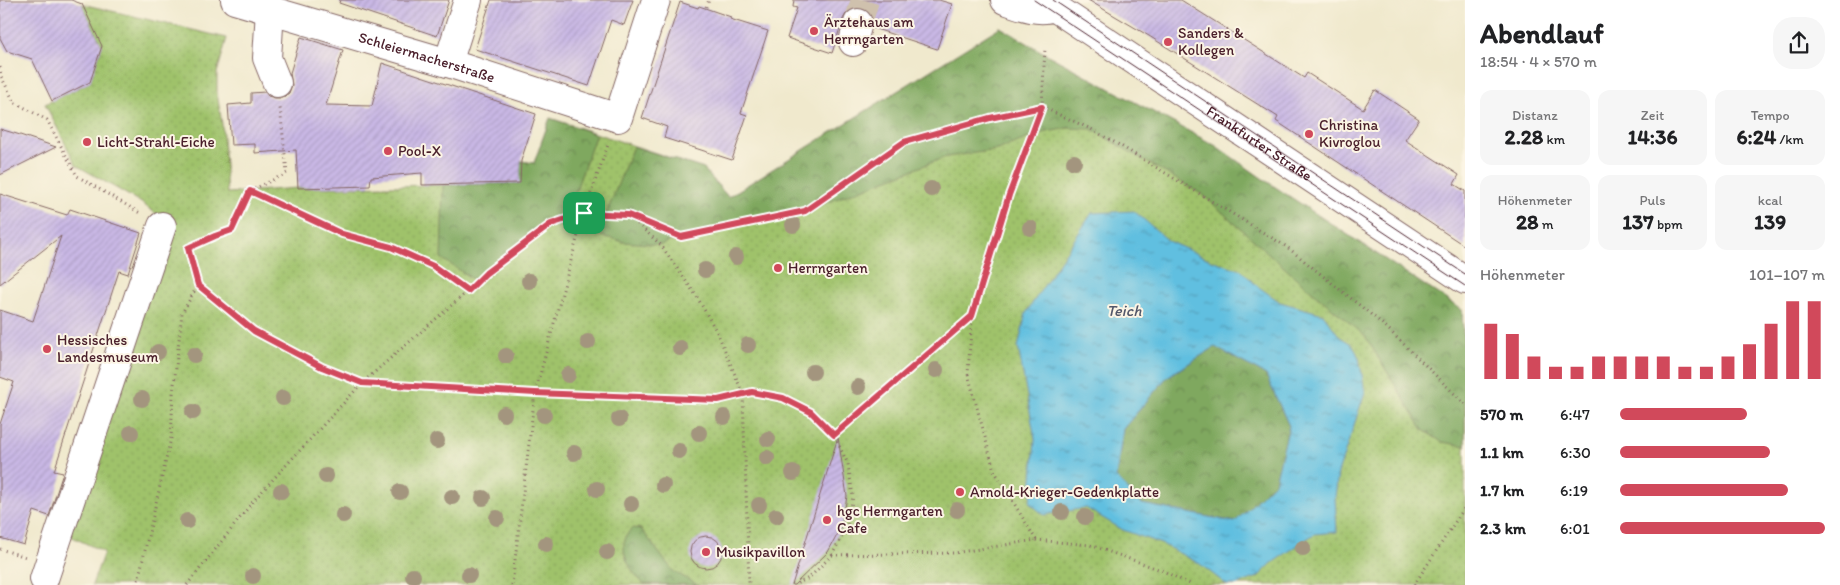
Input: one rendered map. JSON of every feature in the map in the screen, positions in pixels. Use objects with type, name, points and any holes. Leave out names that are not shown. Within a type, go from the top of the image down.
[{"type":"street","name":"Schleiermacherstraße","points":[[235,0],[448,63],[618,118]]},
{"type":"street","points":[[448,63],[468,0]]},
{"type":"street","points":[[618,118],[656,0]]},
{"type":"street","name":"Frankfurter Straße","points":[[1005,0],[1048,10],[1052,2],[1465,280]]},
{"type":"street","points":[[270,10],[268,58],[277,83]]},
{"type":"street","points":[[44,579],[162,226]]},
{"type":"path","points":[[706,7],[709,0]]},
{"type":"path","points":[[1036,540],[994,470],[968,374],[972,316],[1009,195],[1042,107],[1045,47]]},
{"type":"path","points":[[0,68],[1,76],[14,102],[47,120],[76,176],[162,226],[188,248],[198,285],[254,331],[322,367],[362,383],[535,393],[718,400],[752,392],[783,398],[811,412],[834,435],[848,464],[852,496],[847,528],[832,555],[809,578],[794,585]]},
{"type":"path","points":[[188,248],[232,230],[250,191],[286,173],[277,83]]},
{"type":"path","points":[[187,585],[255,499],[362,383],[468,291],[486,273],[551,224],[584,213],[628,215],[681,237],[805,211],[904,142],[990,118],[1042,107],[1090,129],[1121,146],[1288,247],[1384,325],[1465,404]]},
{"type":"path","points":[[512,585],[535,393],[584,213],[618,118]]},
{"type":"path","points":[[250,191],[342,234],[391,247],[425,262],[468,291]]},
{"type":"path","points":[[628,215],[661,244],[697,296],[718,334],[743,394],[748,585]]},
{"type":"path","points":[[137,585],[170,438],[182,313],[198,285]]},
{"type":"path","points":[[834,435],[972,316]]},
{"type":"path","points":[[1414,585],[1465,507]]},
{"type":"path","points":[[832,555],[954,553],[1036,540],[1090,545],[1161,570],[1192,585]]},
{"type":"green space","name":"Herrngarten","points":[[82,4],[227,38],[217,73],[217,93],[222,124],[227,193],[298,188],[519,183],[521,161],[534,163],[550,118],[704,169],[728,197],[1000,27],[1044,53],[1216,146],[1462,310],[1465,372],[1465,585],[92,585],[104,552],[68,535],[173,226],[140,202],[76,165],[45,104],[90,82],[102,46]]},
{"type":"green space","points":[[1000,27],[1044,53],[1216,146],[1462,310],[1465,372],[1465,446],[1442,442],[1423,430],[1365,336],[1203,195],[1091,129],[1068,128],[1042,133],[997,150],[946,157],[805,211],[681,237],[661,245],[624,242],[598,235],[633,146],[704,169],[728,197]]},
{"type":"green space","points":[[550,118],[596,134],[563,226],[551,225],[486,273],[477,282],[441,258],[443,185],[519,183],[521,161],[534,163]]},
{"type":"green space","points":[[1215,347],[1266,375],[1289,426],[1275,482],[1235,522],[1142,504],[1116,477],[1123,429],[1167,377]]},
{"type":"green space","points":[[632,528],[641,529],[673,571],[698,585],[644,584],[633,571],[624,550],[624,542]]},
{"type":"water","name":"Teich","points":[[1134,211],[1170,242],[1211,260],[1241,270],[1256,285],[1280,302],[1323,314],[1340,337],[1353,345],[1359,358],[1365,392],[1338,473],[1335,498],[1337,532],[1314,534],[1272,563],[1258,577],[1236,585],[1227,585],[1200,564],[1164,545],[1123,530],[1086,508],[1044,515],[1030,503],[1035,439],[1018,347],[1026,313],[1092,213]],"holes":[[[1215,347],[1266,375],[1289,426],[1275,482],[1235,522],[1142,504],[1116,477],[1123,429],[1167,377]]]},
{"type":"building","points":[[0,0],[71,0],[82,4],[102,46],[90,82],[52,101],[32,59],[7,51],[0,38]]},
{"type":"building","points":[[340,0],[449,0],[437,36],[339,3]]},
{"type":"building","points":[[491,0],[633,0],[624,25],[611,20],[589,86],[475,49]]},
{"type":"building","points":[[794,0],[939,0],[952,4],[937,49],[873,28],[873,19],[869,12],[862,8],[854,8],[847,12],[843,19],[832,53],[787,38],[797,8],[793,7]]},
{"type":"building","points":[[1088,0],[1181,0],[1304,78],[1307,73],[1363,109],[1375,90],[1419,119],[1405,140],[1459,175],[1454,184],[1465,191],[1465,246],[1276,121],[1278,117]]},
{"type":"building","points":[[680,2],[698,8],[699,6],[731,17],[730,19],[768,31],[741,113],[747,115],[732,160],[664,138],[667,127],[642,118]]},
{"type":"building","points":[[301,37],[343,50],[326,105],[372,106],[382,63],[536,114],[521,161],[520,183],[422,185],[422,173],[371,177],[370,186],[298,188],[296,150],[255,153],[255,144],[231,145],[228,105],[251,103],[251,93],[265,92],[268,96],[282,98],[289,93],[292,85],[290,73]]},
{"type":"building","points":[[0,129],[17,134],[56,147],[0,175]]},
{"type":"building","name":"Hessisches Landesmuseum","points":[[0,194],[67,215],[70,209],[141,233],[128,274],[119,271],[54,471],[63,473],[49,516],[34,511],[24,545],[0,538],[0,424],[14,382],[0,377],[0,310],[33,321],[61,236],[0,284]]},
{"type":"building","name":"hgc Herrngarten Cafe","points":[[838,437],[847,496],[842,526],[828,552],[792,585]]},
{"type":"building","name":"Musikpavillon","points":[[706,536],[718,540],[722,552],[718,564],[706,568],[694,564],[690,552],[694,540]]},
{"type":"tunnel","points":[[858,23],[865,0]]},
{"type":"tram line","points":[[1034,0],[1465,286]]},
{"type":"tram line","points":[[1053,0],[1465,274]]},
{"type":"place","name":"Ärztehaus am Herrngarten","points":[[814,31]]},
{"type":"place","name":"Sanders & Kollegen","points":[[1168,42]]},
{"type":"place","name":"Christina Kivroglou","points":[[1309,134]]},
{"type":"place","name":"Licht-Strahl-Eiche","points":[[87,142]]},
{"type":"place","name":"Pool-X","points":[[388,151]]},
{"type":"place","name":"Herrngarten","points":[[778,268]]},
{"type":"place","name":"Hessisches Landesmuseum","points":[[47,349]]},
{"type":"place","name":"Arnold-Krieger-Gedenkplatte","points":[[960,492]]},
{"type":"place","name":"hgc Herrngarten Cafe","points":[[827,520]]},
{"type":"place","name":"Musikpavillon","points":[[706,552]]},
{"type":"route","points":[[1042,107],[1009,195],[972,316],[834,435],[811,412],[783,398],[752,392],[718,400],[535,393],[362,383],[322,367],[254,331],[198,285],[188,248],[232,230],[250,191],[342,234],[391,247],[433,266],[468,291],[486,273],[551,224],[584,213],[628,215],[681,237],[805,211],[904,142],[990,118],[1042,107]]}]
